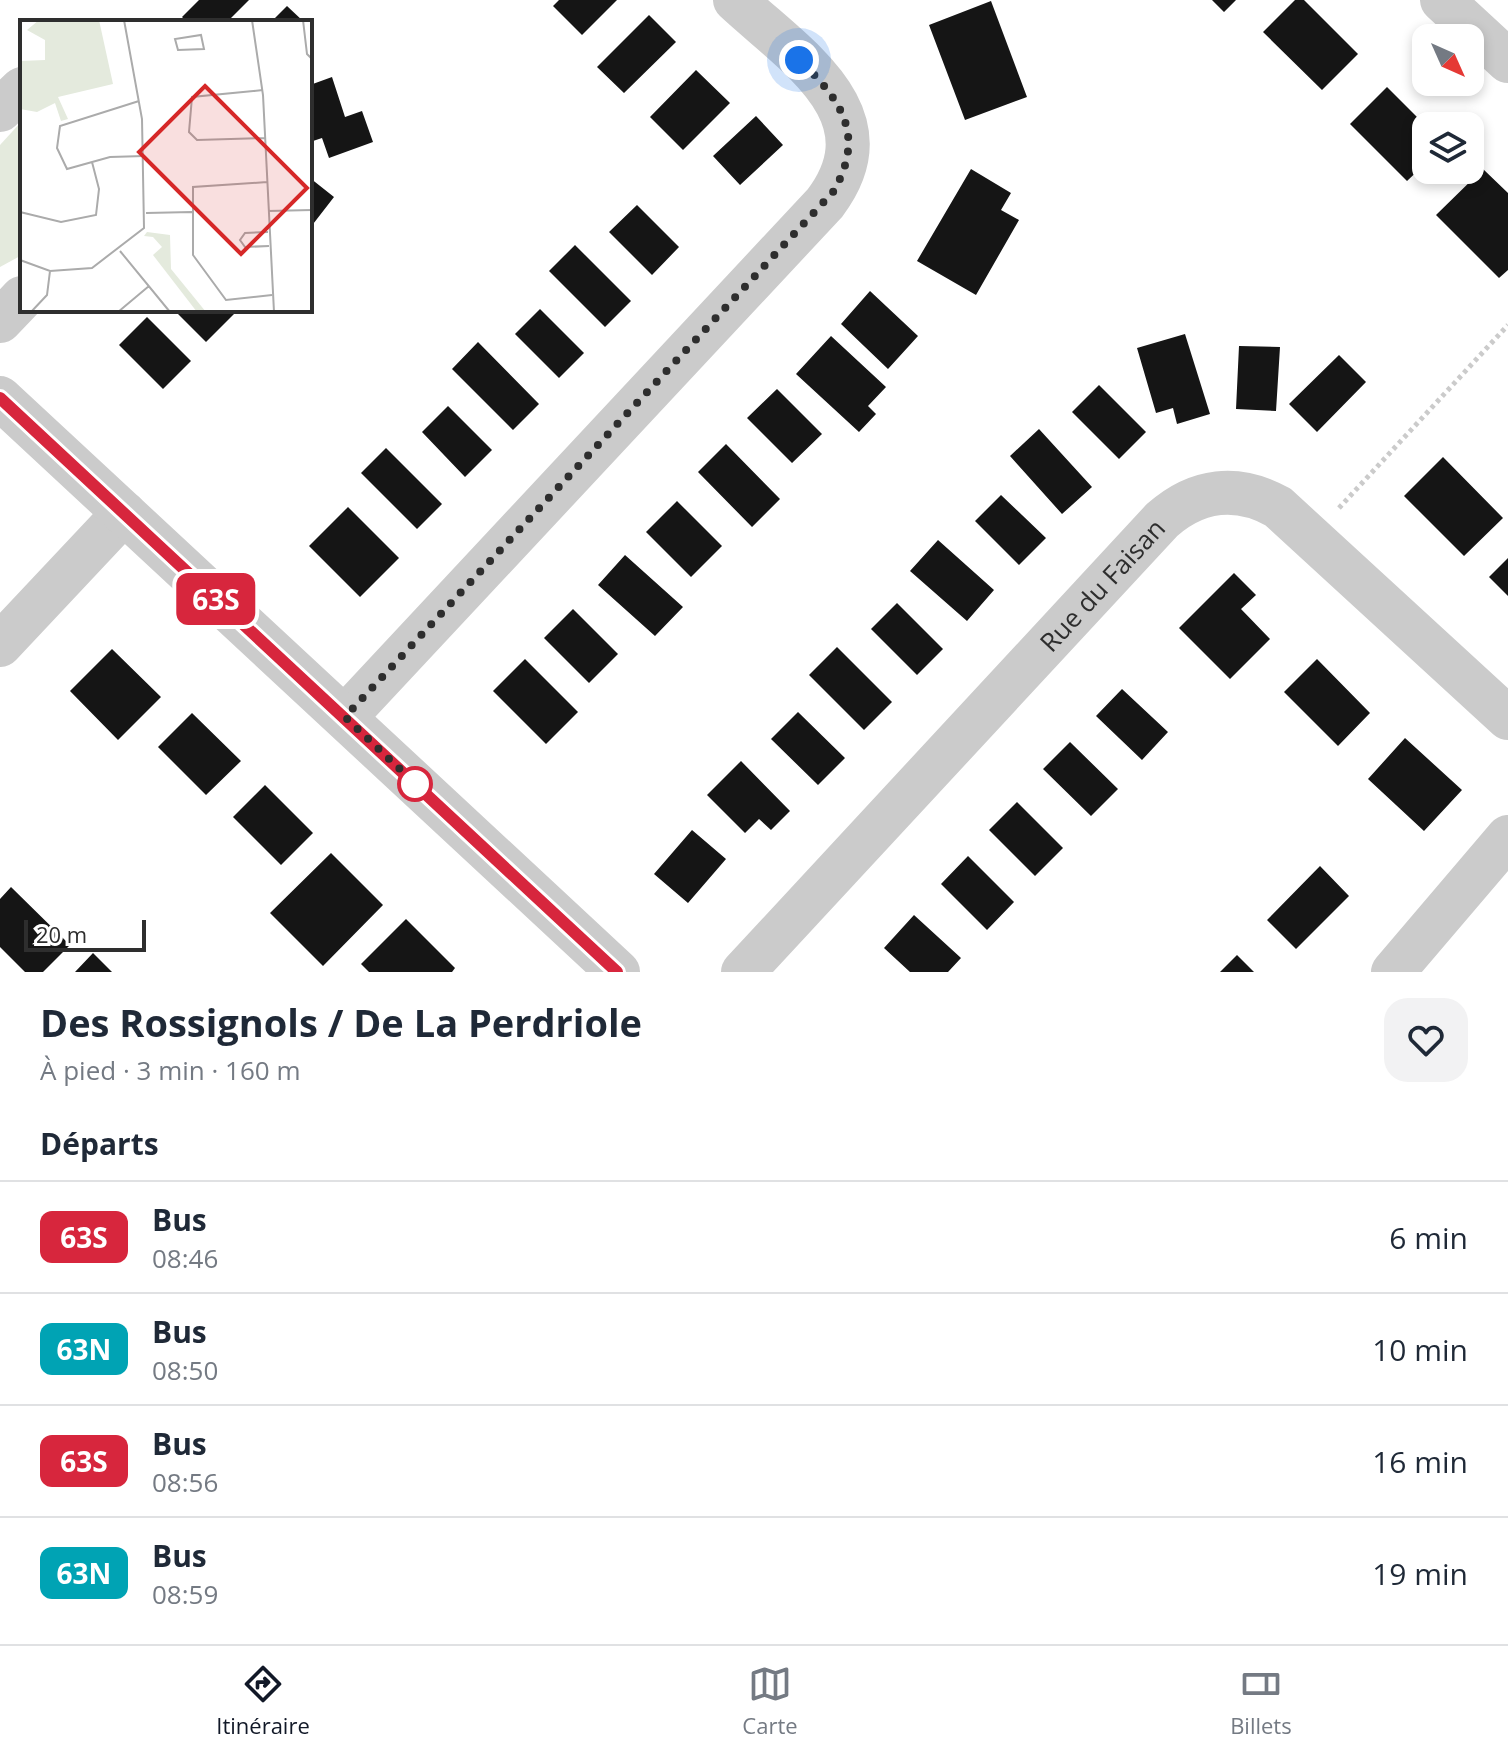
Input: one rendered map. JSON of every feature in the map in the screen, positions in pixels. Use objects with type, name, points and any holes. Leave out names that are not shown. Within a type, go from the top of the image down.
[{"type":"street","points":[[345,717],[825,203],[840,181],[848,141],[838,102],[821,80],[735,0]]},
{"type":"street","points":[[1450,2],[1508,61]]},
{"type":"street","points":[[0,110],[20,91]]},
{"type":"street","points":[[0,321],[20,300]]},
{"type":"street","points":[[0,398],[618,972]]},
{"type":"street","name":"Rue du Faisan","points":[[743,972],[1162,520],[1197,497],[1239,492],[1278,507],[1508,718]]},
{"type":"street","points":[[0,645],[124,513]]},
{"type":"street","points":[[1393,972],[1508,837]]},
{"type":"path","points":[[1332,514],[1508,325]]},
{"type":"shaded area","points":[[20,123],[20,256],[0,267],[0,145]]},
{"type":"building","points":[[199,0],[249,0],[229,20],[185,20],[182,17]]},
{"type":"building","points":[[559,0],[617,0],[582,35],[553,6]]},
{"type":"building","points":[[1212,0],[1236,0],[1224,12]]},
{"type":"building","points":[[1295,0],[1304,0],[1358,54],[1322,90],[1263,32]]},
{"type":"building","points":[[991,1],[1027,97],[965,120],[929,25]]},
{"type":"building","points":[[287,6],[302,20],[273,20]]},
{"type":"building","points":[[649,15],[676,42],[624,93],[597,67]]},
{"type":"building","points":[[696,70],[730,103],[683,150],[650,117]]},
{"type":"building","points":[[332,77],[345,117],[362,111],[373,142],[329,158],[322,138],[312,141],[312,84]]},
{"type":"building","points":[[1387,87],[1412,112],[1412,176],[1407,181],[1350,124]]},
{"type":"building","points":[[756,116],[783,145],[740,185],[713,156]]},
{"type":"building","points":[[971,169],[1011,193],[1001,210],[1019,220],[976,295],[917,261]]},
{"type":"building","points":[[1484,170],[1508,193],[1508,270],[1499,278],[1436,215],[1468,184],[1484,184]]},
{"type":"building","points":[[312,180],[334,197],[312,225]]},
{"type":"building","points":[[637,205],[679,247],[652,275],[609,232]]},
{"type":"building","points":[[575,245],[631,301],[605,327],[549,271]]},
{"type":"building","points":[[870,291],[918,336],[888,369],[841,324]]},
{"type":"building","points":[[540,309],[584,353],[559,378],[515,334]]},
{"type":"building","points":[[176,312],[236,312],[206,342]]},
{"type":"building","points":[[147,317],[191,361],[163,389],[119,345]]},
{"type":"building","points":[[1185,334],[1210,414],[1177,424],[1173,408],[1156,413],[1137,348]]},
{"type":"building","points":[[831,336],[886,387],[868,406],[876,414],[859,432],[796,374]]},
{"type":"building","points":[[478,342],[539,404],[513,430],[452,369]]},
{"type":"building","points":[[1239,346],[1280,347],[1276,411],[1236,409]]},
{"type":"building","points":[[1339,355],[1366,382],[1317,432],[1289,404]]},
{"type":"building","points":[[1099,385],[1146,432],[1119,459],[1072,412]]},
{"type":"building","points":[[777,389],[822,434],[792,463],[747,418]]},
{"type":"building","points":[[448,406],[492,450],[465,477],[422,432]]},
{"type":"building","points":[[1039,429],[1092,487],[1062,514],[1010,456]]},
{"type":"building","points":[[726,444],[780,499],[752,527],[698,472]]},
{"type":"building","points":[[386,448],[442,504],[417,529],[361,473]]},
{"type":"building","points":[[1443,457],[1503,518],[1464,556],[1404,496]]},
{"type":"building","points":[[1001,495],[1046,538],[1019,565],[975,521]]},
{"type":"building","points":[[677,501],[722,546],[691,577],[646,532]]},
{"type":"building","points":[[348,507],[399,558],[360,597],[309,546]]},
{"type":"building","points":[[938,540],[994,590],[967,621],[910,571]]},
{"type":"building","points":[[625,555],[683,607],[655,636],[598,585]]},
{"type":"building","points":[[1508,558],[1508,596],[1489,577]]},
{"type":"building","points":[[1234,573],[1256,595],[1241,609],[1270,639],[1230,679],[1179,628]]},
{"type":"building","points":[[897,603],[943,649],[917,675],[871,629]]},
{"type":"building","points":[[573,609],[618,654],[589,683],[544,638]]},
{"type":"building","points":[[837,647],[892,702],[864,730],[809,675]]},
{"type":"building","points":[[112,649],[161,697],[118,740],[70,691]]},
{"type":"building","points":[[525,659],[578,712],[546,744],[493,691]]},
{"type":"building","points":[[1317,659],[1370,713],[1338,746],[1284,692]]},
{"type":"building","points":[[1122,689],[1168,732],[1142,760],[1096,716]]},
{"type":"building","points":[[798,712],[845,758],[818,785],[771,739]]},
{"type":"building","points":[[192,713],[241,761],[206,795],[158,747]]},
{"type":"building","points":[[1405,738],[1462,790],[1424,831],[1368,779]]},
{"type":"building","points":[[1070,742],[1118,789],[1091,816],[1043,769]]},
{"type":"building","points":[[741,761],[790,811],[771,830],[759,819],[745,833],[707,795]]},
{"type":"building","points":[[265,785],[313,833],[281,865],[233,817]]},
{"type":"building","points":[[1017,802],[1063,848],[1035,876],[989,830]]},
{"type":"building","points":[[692,830],[726,859],[688,903],[654,874]]},
{"type":"building","points":[[331,853],[383,905],[323,966],[270,913]]},
{"type":"building","points":[[968,856],[1014,902],[987,930],[941,884]]},
{"type":"building","points":[[1320,866],[1349,896],[1296,949],[1267,920]]},
{"type":"building","points":[[11,887],[70,945],[43,972],[25,972],[0,947],[0,899]]},
{"type":"building","points":[[914,915],[961,958],[948,972],[910,972],[884,948]]},
{"type":"building","points":[[406,919],[455,968],[452,972],[369,972],[361,964]]},
{"type":"building","points":[[93,953],[112,972],[75,972]]},
{"type":"building","points":[[1237,955],[1254,972],[1220,972]]},
{"type":"bus line","name":"63S","points":[[0,398],[617,972]]},
{"type":"route","points":[[415,784],[423,791],[345,717],[833,192],[845,168],[847,127],[830,90],[799,60]]}]
